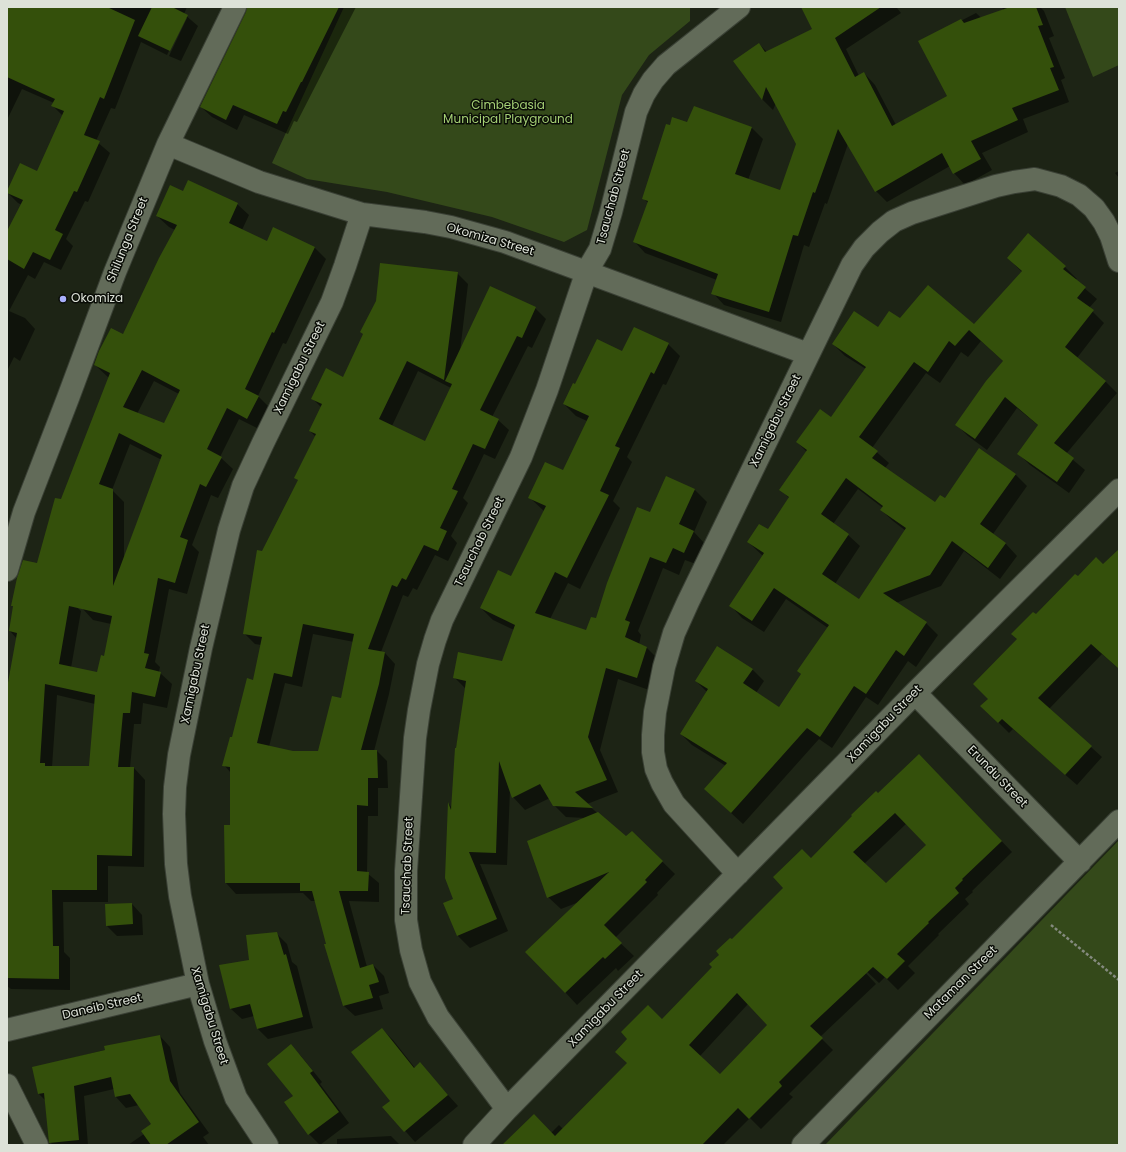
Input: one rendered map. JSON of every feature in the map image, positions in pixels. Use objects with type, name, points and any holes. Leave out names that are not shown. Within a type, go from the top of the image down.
[{"type":"street","name":"Shilunga Street","points":[[7,570],[24,512],[114,272],[168,144],[235,7]]},
{"type":"street","name":"Tsauchab Street","points":[[507,1109],[438,1017],[420,982],[411,950],[406,920],[406,871],[414,738],[418,710],[426,672],[442,620],[521,457],[552,378],[587,271],[600,249],[636,112],[644,94],[653,80],[666,65],[736,8]]},
{"type":"street","name":"Okomiza Street","points":[[168,144],[259,182],[362,214],[425,222],[478,234],[587,271],[808,354]]},
{"type":"street","name":"Xamigabu Street","points":[[738,874],[674,804],[668,794],[656,769],[653,735],[655,712],[664,667],[674,633],[691,595],[852,265],[864,248],[894,221],[912,213],[996,186],[1035,179],[1061,186],[1079,195],[1094,208],[1104,222],[1111,236],[1119,261]]},
{"type":"street","name":"Xamigabu Street","points":[[267,1145],[236,1098],[215,1041],[198,984],[180,896],[176,864],[174,814],[175,787],[179,755],[201,648],[229,530],[243,486],[262,443],[332,302],[346,266],[362,214]]},
{"type":"street","name":"Xamigabu Street","points":[[474,1145],[507,1109],[915,693],[1119,490]]},
{"type":"street","name":"Erundu Street","points":[[915,693],[1080,862]]},
{"type":"street","name":"Mataman Street","points":[[803,1145],[1119,821]]},
{"type":"street","name":"Daneib Street","points":[[7,1030],[198,984]]},
{"type":"street","points":[[7,1086],[36,1145]]},
{"type":"path","points":[[1032,911],[1119,980]]},
{"type":"green space","name":"Cimbebasia Municipal Playground","points":[[344,7],[690,7],[690,21],[649,55],[622,95],[587,230],[564,242],[492,217],[387,192],[307,179],[272,163]]},
{"type":"green space","points":[[1065,7],[1119,7],[1119,65],[1093,77]]},
{"type":"green space","points":[[1119,840],[1119,1145],[825,1145]]},
{"type":"building","points":[[7,7],[107,7],[135,20],[104,99],[100,97],[84,135],[100,141],[77,192],[74,191],[55,230],[63,234],[50,260],[33,252],[24,269],[7,259],[7,231],[23,200],[7,193],[7,191],[20,163],[37,171],[64,111],[51,106],[55,99],[7,77]]},
{"type":"building","points":[[152,7],[172,7],[188,15],[170,51],[138,36]]},
{"type":"building","points":[[247,7],[339,7],[302,82],[286,112],[283,111],[277,124],[233,105],[226,120],[200,107],[246,12]]},
{"type":"building","points":[[801,7],[881,7],[835,38],[855,77],[864,72],[892,126],[947,96],[918,41],[961,19],[964,23],[1010,7],[1036,7],[1043,25],[1038,26],[1054,67],[1050,68],[1059,90],[1012,108],[1018,120],[971,141],[981,159],[953,174],[942,153],[875,192],[838,129],[815,193],[813,192],[798,236],[793,235],[769,312],[711,294],[718,274],[633,242],[648,201],[642,199],[666,124],[670,125],[672,117],[687,122],[694,106],[752,127],[735,174],[780,190],[796,144],[766,87],[762,100],[733,61],[759,43],[765,52],[812,29]]},
{"type":"building","points":[[188,180],[238,203],[229,223],[267,241],[273,227],[315,247],[274,333],[272,332],[245,389],[259,396],[247,419],[227,408],[207,449],[222,457],[206,487],[200,484],[180,537],[188,540],[175,583],[158,578],[144,653],[149,654],[145,668],[161,672],[155,697],[132,692],[130,713],[123,713],[118,767],[134,767],[132,856],[97,855],[97,890],[52,890],[53,946],[59,946],[59,979],[7,978],[7,688],[17,633],[9,631],[13,606],[11,606],[17,578],[23,560],[37,563],[55,498],[61,499],[110,373],[94,365],[99,351],[111,328],[123,334],[159,258],[177,225],[156,216],[170,185],[183,191]],"holes":[[[142,370],[180,390],[164,423],[123,407]],[[119,433],[162,455],[113,586],[113,489],[99,484]],[[69,606],[112,616],[104,656],[101,655],[97,672],[59,664]],[[45,684],[95,695],[89,766],[45,766],[45,763],[40,763]]]},
{"type":"building","points":[[1028,233],[1066,266],[1063,269],[1086,287],[1077,298],[1094,310],[1065,347],[1106,381],[1054,443],[1074,458],[1057,482],[1017,454],[1038,425],[1005,397],[975,439],[955,425],[986,381],[1003,361],[969,330],[955,346],[949,341],[928,372],[914,362],[859,437],[878,451],[872,458],[935,502],[940,495],[945,498],[979,448],[1016,474],[980,524],[1006,543],[988,568],[952,541],[930,575],[883,593],[927,622],[904,656],[896,650],[866,694],[854,686],[820,737],[807,728],[731,813],[704,789],[727,763],[680,734],[708,689],[695,681],[717,646],[753,669],[743,683],[779,707],[801,674],[797,671],[829,625],[774,588],[752,621],[729,606],[764,553],[747,542],[759,524],[768,529],[789,497],[779,490],[807,450],[796,442],[820,409],[831,417],[866,367],[832,344],[854,311],[878,327],[889,311],[900,318],[928,285],[974,324],[1022,271],[1007,258]],"holes":[[[846,478],[883,506],[880,510],[906,528],[859,599],[822,574],[849,534],[821,514]]]},
{"type":"building","points":[[380,263],[458,272],[444,380],[407,361],[379,419],[425,441],[452,384],[445,381],[490,286],[536,307],[522,338],[517,336],[480,410],[499,419],[485,449],[473,444],[452,489],[458,491],[440,528],[447,531],[438,551],[424,545],[406,580],[402,578],[397,587],[392,585],[368,649],[385,652],[379,684],[361,750],[377,750],[378,778],[368,778],[368,806],[357,805],[357,871],[369,872],[368,891],[339,891],[360,968],[373,964],[379,982],[369,985],[373,998],[343,1006],[324,944],[326,944],[312,891],[300,891],[300,883],[225,883],[224,825],[230,825],[230,767],[222,766],[230,737],[232,737],[247,678],[253,680],[262,637],[243,634],[257,550],[262,551],[298,480],[294,478],[316,434],[309,431],[322,404],[311,399],[326,368],[343,377],[363,334],[360,332],[376,301]],"holes":[[[303,624],[354,634],[341,698],[332,696],[318,751],[293,751],[257,743],[274,673],[292,677]]]},
{"type":"building","points":[[634,327],[669,343],[654,374],[651,372],[615,446],[620,448],[600,491],[609,495],[567,578],[555,572],[535,613],[586,630],[591,617],[596,618],[607,583],[637,507],[650,512],[666,476],[695,489],[679,524],[694,531],[684,553],[673,548],[666,563],[650,557],[625,620],[630,622],[625,637],[647,647],[637,678],[606,668],[588,737],[607,780],[575,792],[593,808],[553,806],[540,784],[512,798],[499,761],[496,853],[469,852],[497,919],[457,936],[443,903],[453,899],[445,878],[448,802],[451,810],[455,748],[466,681],[453,678],[458,652],[502,661],[515,625],[480,608],[498,570],[511,576],[546,506],[528,498],[545,462],[563,470],[589,416],[563,404],[573,383],[575,384],[597,339],[622,351]]},
{"type":"building","points":[[1119,549],[1119,669],[1091,644],[1038,698],[1092,746],[1065,775],[1002,719],[998,723],[980,706],[988,699],[973,684],[1017,639],[1011,634],[1033,612],[1036,614],[1075,574],[1078,576],[1096,557],[1103,564]]},
{"type":"building","points":[[919,754],[1002,841],[962,879],[963,880],[955,888],[959,893],[897,954],[905,961],[887,979],[873,967],[810,1026],[823,1038],[779,1082],[782,1086],[749,1119],[738,1108],[702,1145],[502,1145],[534,1114],[555,1136],[627,1063],[615,1052],[627,1039],[621,1032],[648,1005],[662,1019],[712,967],[709,964],[719,955],[716,951],[730,938],[732,939],[783,888],[773,877],[802,849],[811,858],[852,816],[851,815],[876,791],[878,793]],"holes":[[[895,813],[926,845],[886,883],[853,852]],[[737,993],[767,1025],[720,1074],[689,1045]]]},
{"type":"building","points":[[598,812],[626,836],[632,831],[663,861],[645,880],[647,882],[604,925],[622,943],[605,959],[603,957],[565,993],[525,952],[609,872],[547,898],[527,841]]},
{"type":"building","points":[[132,903],[133,924],[106,926],[105,904]]},
{"type":"building","points":[[277,932],[284,955],[286,954],[303,1017],[257,1029],[250,1004],[230,1009],[219,965],[249,960],[246,935]]},
{"type":"building","points":[[382,1028],[414,1068],[420,1062],[448,1095],[404,1132],[382,1107],[390,1101],[351,1052]]},
{"type":"building","points":[[160,1035],[170,1081],[199,1122],[166,1145],[151,1145],[141,1131],[151,1124],[130,1094],[115,1097],[111,1077],[74,1086],[79,1140],[49,1143],[44,1093],[38,1094],[32,1067],[105,1050],[104,1046]]},
{"type":"building","points":[[291,1044],[313,1071],[310,1073],[339,1112],[308,1135],[284,1102],[293,1096],[267,1064]]},
{"type":"place","name":"Okomiza","points":[[63,299]]}]
